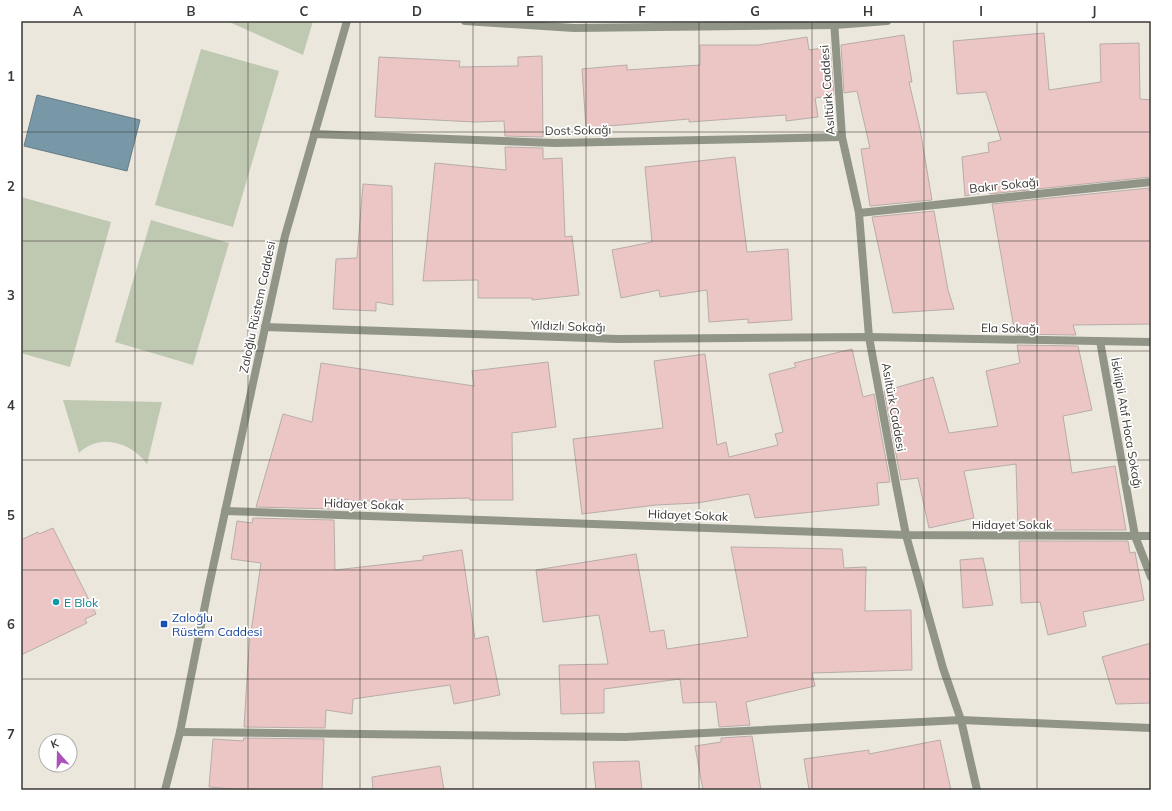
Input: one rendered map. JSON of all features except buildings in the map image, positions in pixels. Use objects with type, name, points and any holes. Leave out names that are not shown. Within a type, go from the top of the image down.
[{"type":"street","name":"Zaloğlu Rüstem Caddesi","points":[[165,790],[180,732],[225,511],[285,236],[347,21]]},
{"type":"street","points":[[465,21],[574,28],[887,21]]},
{"type":"street","name":"Asıltürk Caddesi","points":[[834,23],[842,137],[859,213],[869,337],[906,535],[943,668],[961,720],[977,790]]},
{"type":"street","name":"Dost Sokağı","points":[[314,134],[555,143],[842,137]]},
{"type":"street","name":"Bakır Sokağı","points":[[859,213],[1151,182]]},
{"type":"street","name":"Yıldızlı Sokağı","points":[[265,327],[618,339],[869,337]]},
{"type":"street","name":"Ela Sokağı","points":[[869,337],[1151,342]]},
{"type":"street","name":"İskilipli Atıf Hoca Sokağı","points":[[1100,341],[1135,536],[1151,577]]},
{"type":"street","name":"Hidayet Sokak","points":[[225,511],[906,535],[1151,536]]},
{"type":"street","points":[[180,732],[625,737],[961,720],[1151,728]]},
{"type":"green space","points":[[227,21],[313,21],[303,55]]},
{"type":"green space","points":[[201,49],[279,71],[233,227],[155,205]]},
{"type":"green space","points":[[21,197],[111,222],[70,367],[21,353]]},
{"type":"green space","points":[[151,220],[229,243],[193,365],[115,342]]},
{"type":"green space","points":[[63,400],[162,402],[147,464],[133,450],[115,443],[96,443],[79,453]]},
{"type":"water","points":[[37,95],[140,120],[127,171],[24,146]]},
{"type":"place","name":"E Blok","points":[[56,602]]},
{"type":"place","name":"Zaloğlu Rüstem Caddesi","points":[[164,624]]}]
